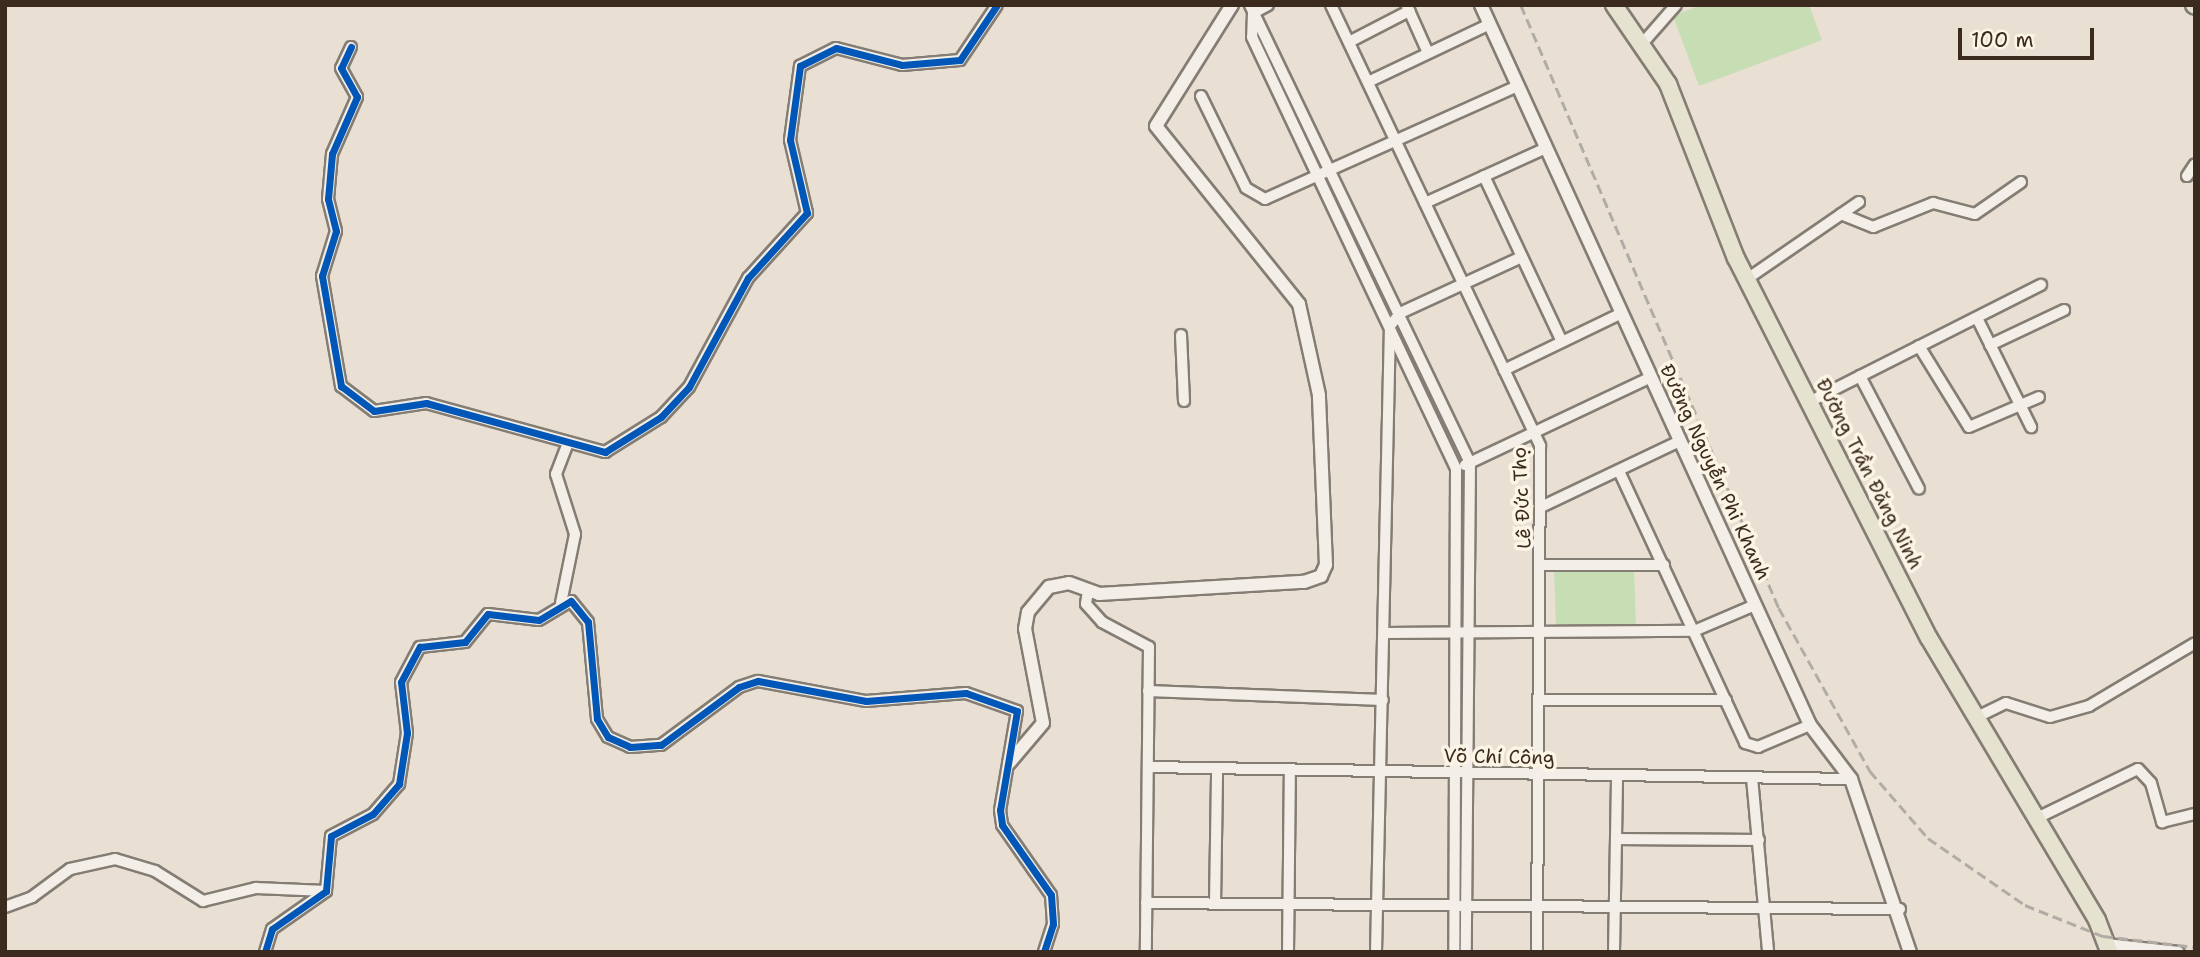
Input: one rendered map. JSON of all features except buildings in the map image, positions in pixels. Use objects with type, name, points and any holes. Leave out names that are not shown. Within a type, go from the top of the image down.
[{"type":"main road","name":"Đường Trần Đăng Ninh","points":[[1614,5],[1668,84],[1747,279],[1929,638],[2037,818],[2108,948]]},
{"type":"street","points":[[351,47],[341,68],[357,97],[332,154],[328,199],[336,231],[322,276],[341,386],[374,411],[426,403],[497,418],[568,446],[613,450],[661,417],[689,387],[748,278],[805,217],[808,199],[790,139],[800,66],[836,48],[902,65],[960,60],[998,5]]},
{"type":"street","points":[[1009,763],[1043,723],[1027,649],[1028,612],[1049,587],[1064,582],[1088,591],[1304,582],[1326,565],[1319,395],[1299,304],[1156,126],[1232,5]]},
{"type":"street","points":[[1251,9],[1268,5]]},
{"type":"street","name":"Lê Đức Thọ","points":[[1331,5],[1534,433],[1543,506],[1537,952]]},
{"type":"street","name":"Đường Nguyễn Phi Khanh","points":[[1481,5],[1810,725],[1851,779],[1900,909],[1910,952]]},
{"type":"street","points":[[1641,45],[1676,5]]},
{"type":"street","points":[[1349,42],[1407,8],[1428,53]]},
{"type":"street","points":[[1251,9],[1334,173],[1469,463],[1471,632],[1466,952]]},
{"type":"street","points":[[1251,9],[1252,37],[1456,469],[1454,952]]},
{"type":"street","points":[[1368,82],[1490,24]]},
{"type":"street","points":[[1200,96],[1254,197],[1272,198],[1334,173],[1518,86]]},
{"type":"street","points":[[1425,203],[1546,148]]},
{"type":"street","points":[[2188,176],[2195,164]]},
{"type":"street","points":[[1484,176],[1562,342]]},
{"type":"street","points":[[1841,214],[1873,227],[1933,203],[1975,214],[2021,182]]},
{"type":"street","points":[[1747,279],[1859,202]]},
{"type":"street","points":[[1376,952],[1390,327],[1401,313],[1522,257]]},
{"type":"street","points":[[1809,402],[2041,285]]},
{"type":"street","points":[[1990,345],[2064,310]]},
{"type":"street","points":[[1504,370],[1622,313]]},
{"type":"street","points":[[1977,318],[2031,427]]},
{"type":"street","points":[[1181,335],[1184,401]]},
{"type":"street","points":[[1919,346],[1969,427],[2039,397]]},
{"type":"street","points":[[1860,376],[1919,489]]},
{"type":"street","points":[[1456,469],[1651,377]]},
{"type":"street","points":[[1543,506],[1680,441]]},
{"type":"street","points":[[561,603],[575,534],[556,474],[568,446]]},
{"type":"street","points":[[1619,471],[1751,748],[1810,725]]},
{"type":"street","points":[[1542,565],[1664,565]]},
{"type":"street","points":[[1088,591],[1086,604],[1102,622],[1149,647],[1146,952]]},
{"type":"street","points":[[265,952],[272,929],[326,891],[331,836],[373,814],[403,774],[407,733],[401,682],[420,647],[465,642],[488,614],[539,621],[561,603],[571,601],[588,622],[597,719],[608,737],[630,747],[661,745],[739,687],[758,681],[866,701],[966,693],[1002,704],[1021,717],[1009,763],[1002,825],[1051,895],[1053,925],[1044,952]]},
{"type":"street","points":[[1385,633],[1694,631],[1755,605]]},
{"type":"street","points":[[1977,717],[2006,704],[2050,717],[2089,706],[2195,643]]},
{"type":"street","points":[[1148,691],[1383,700]]},
{"type":"street","points":[[1540,700],[1726,700]]},
{"type":"street","name":"Võ Chí Công","points":[[1147,767],[1540,776],[1851,779]]},
{"type":"street","points":[[2037,818],[2138,769],[2151,783],[2162,822],[2195,814]]},
{"type":"street","points":[[1215,904],[1217,770]]},
{"type":"street","points":[[1288,952],[1290,771]]},
{"type":"street","points":[[1614,952],[1617,776]]},
{"type":"street","points":[[1752,778],[1768,908],[1768,952]]},
{"type":"street","points":[[1616,839],[1759,841]]},
{"type":"street","points":[[5,907],[32,897],[70,869],[115,859],[155,871],[203,901],[256,888],[326,891]]},
{"type":"street","points":[[1146,903],[1900,909]]},
{"type":"street","points":[[2108,948],[2179,952]]},
{"type":"green space","points":[[1701,5],[1809,5],[1822,40],[1699,86],[1673,16]]},
{"type":"green space","points":[[1634,569],[1636,626],[1556,629],[1554,572]]},
{"type":"railway","points":[[1521,5],[1779,608],[1870,771],[1928,838],[2025,905],[2103,936],[2195,947]]},
{"type":"cycle path","points":[[351,47],[341,68],[357,97],[332,154],[328,199],[336,231],[322,276],[341,386],[374,411],[426,403],[605,452],[661,417],[689,387],[748,278],[807,213],[790,140],[800,66],[836,48],[902,65],[960,60],[997,5]]},
{"type":"cycle path","points":[[265,952],[272,929],[326,891],[331,836],[373,814],[399,784],[407,733],[401,682],[420,647],[465,642],[488,614],[539,620],[571,601],[588,622],[597,719],[608,737],[630,747],[661,745],[739,687],[758,681],[866,701],[966,693],[1017,711],[1000,810],[1002,825],[1051,895],[1053,924],[1044,952]]}]
